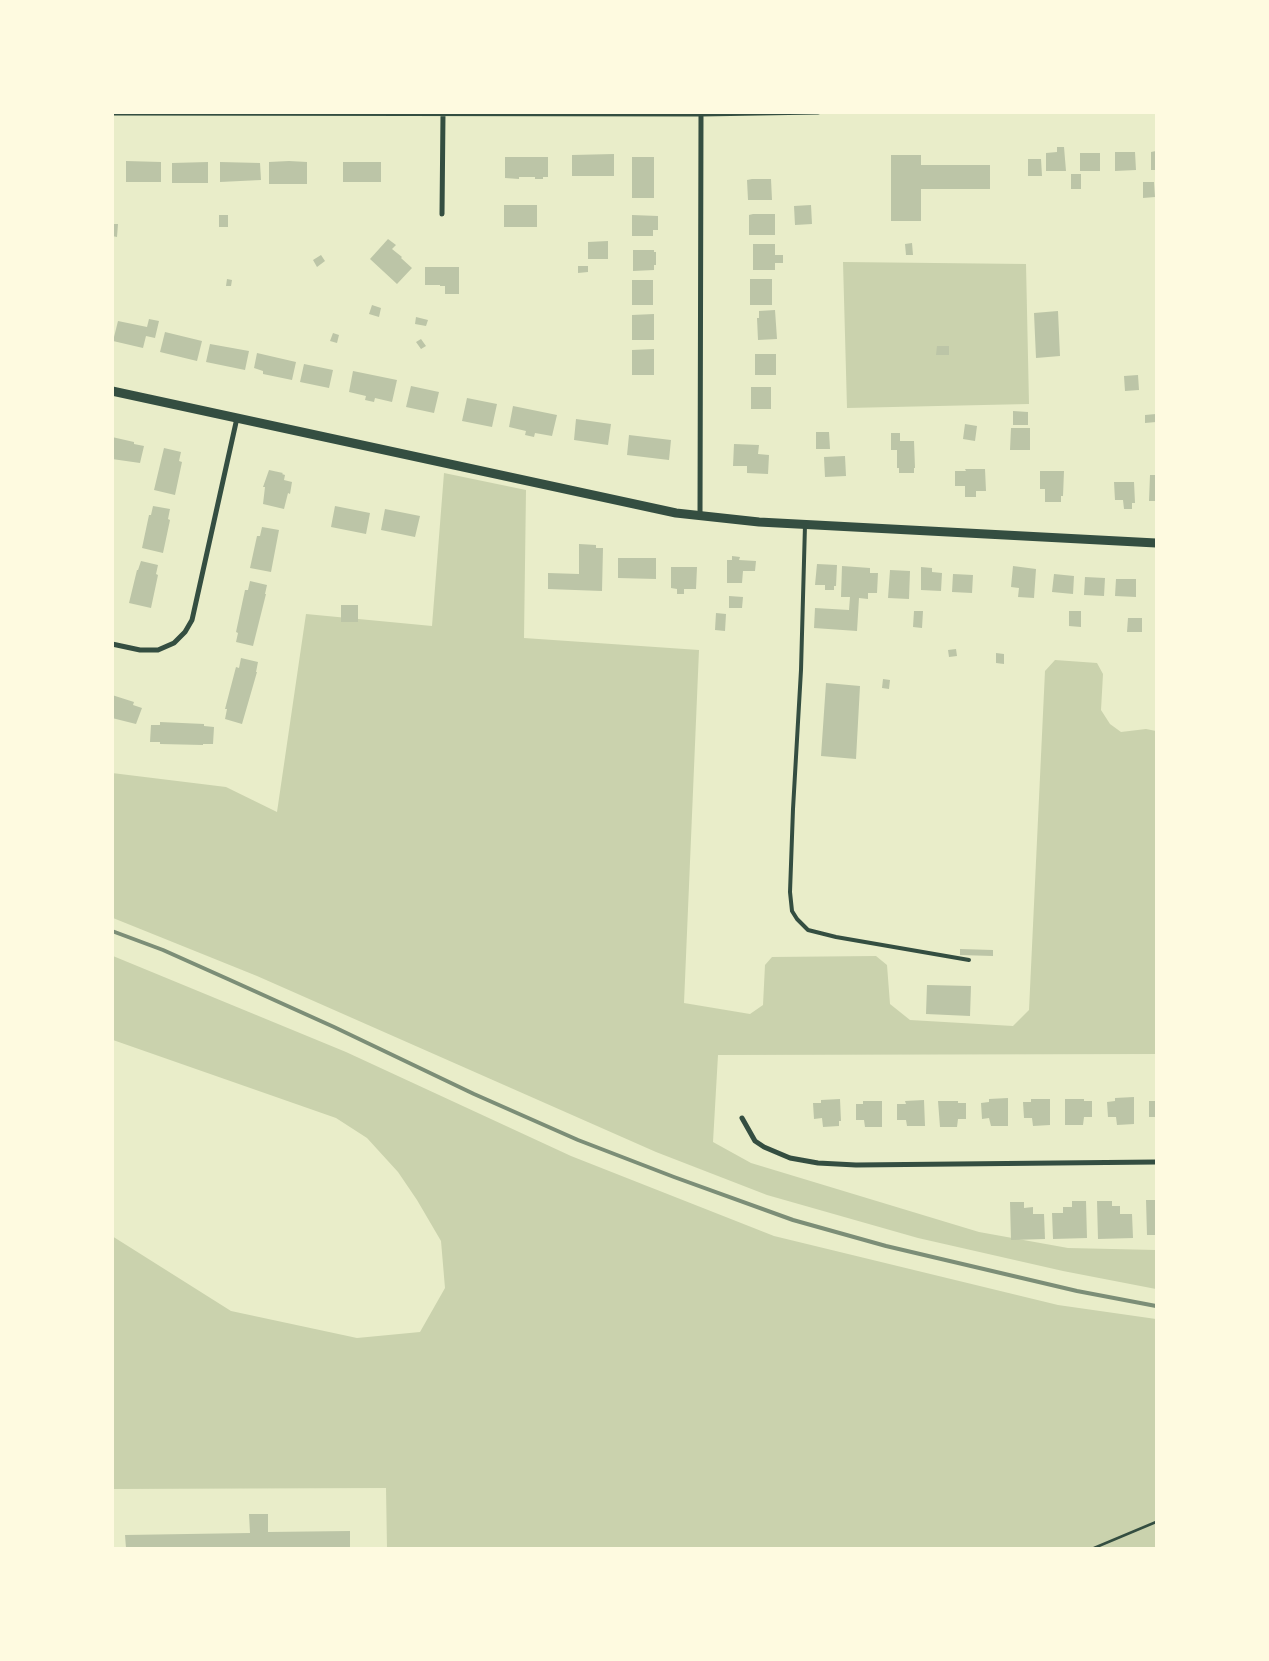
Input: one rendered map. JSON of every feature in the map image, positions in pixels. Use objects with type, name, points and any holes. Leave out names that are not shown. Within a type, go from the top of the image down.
[{"type":"street","points":[[112,113],[701,114],[818,112]]},
{"type":"street","points":[[442,214],[443,114]]},
{"type":"street","points":[[700,516],[701,114]]},
{"type":"street","points":[[112,391],[651,509],[700,516],[805,525],[1156,543]]},
{"type":"street","points":[[112,644],[140,650],[158,650],[174,643],[186,632],[192,620],[237,418]]},
{"type":"street","points":[[742,1118],[755,1140],[764,1147],[790,1158],[818,1163],[856,1165],[1156,1162]]},
{"type":"lane","points":[[805,525],[802,670],[792,809],[790,892],[792,911],[808,930],[836,937],[969,960]]},
{"type":"path","points":[[1094,1548],[1156,1522]]},
{"type":"green space","points":[[843,262],[1026,264],[1029,404],[847,408]]},
{"type":"green space","points":[[444,473],[526,490],[524,638],[699,650],[684,1003],[750,1014],[763,1005],[765,965],[772,957],[876,956],[887,965],[890,1004],[910,1020],[1013,1026],[1029,1010],[1045,671],[1055,660],[1097,663],[1103,674],[1101,710],[1110,724],[1121,732],[1146,729],[1156,731],[1156,1054],[718,1055],[713,1142],[751,1163],[979,1232],[1068,1248],[1156,1250],[1156,1289],[1063,1271],[918,1238],[767,1195],[656,1152],[257,976],[113,918],[112,773],[226,787],[277,812],[306,614],[432,626]]},
{"type":"green space","points":[[113,956],[346,1052],[571,1156],[774,1236],[1058,1305],[1156,1319],[1156,1548],[387,1548],[386,1488],[113,1489],[112,1236],[231,1311],[357,1338],[420,1332],[445,1288],[441,1241],[398,1172],[367,1138],[336,1118],[113,1040]]},
{"type":"building","points":[[1057,147],[1064,147],[1066,171],[1046,171],[1046,153],[1057,152]]},
{"type":"building","points":[[1156,151],[1156,170],[1151,170],[1151,152]]},
{"type":"building","points":[[1115,152],[1135,152],[1136,170],[1115,171]]},
{"type":"building","points":[[1080,153],[1100,153],[1100,171],[1080,171]]},
{"type":"building","points":[[614,154],[614,176],[572,176],[572,155]]},
{"type":"building","points":[[891,155],[921,155],[921,165],[990,165],[990,189],[921,189],[921,221],[891,221]]},
{"type":"building","points":[[505,157],[548,157],[548,177],[543,177],[543,179],[535,179],[535,177],[505,178]]},
{"type":"building","points":[[632,157],[654,157],[654,198],[632,198]]},
{"type":"building","points":[[1028,159],[1041,159],[1042,176],[1028,176]]},
{"type":"building","points":[[126,161],[161,162],[161,182],[126,182]]},
{"type":"building","points":[[208,162],[208,183],[172,183],[172,163]]},
{"type":"building","points":[[220,162],[260,163],[261,180],[220,182]]},
{"type":"building","points":[[269,162],[307,162],[307,184],[269,184]]},
{"type":"building","points":[[343,162],[381,162],[381,182],[343,182]]},
{"type":"building","points":[[1071,174],[1081,174],[1081,189],[1071,189]]},
{"type":"building","points":[[771,179],[772,200],[748,200],[747,180]]},
{"type":"building","points":[[1143,182],[1154,182],[1155,197],[1143,198]]},
{"type":"building","points":[[504,205],[537,205],[537,227],[504,227]]},
{"type":"building","points":[[811,205],[812,224],[795,225],[794,206]]},
{"type":"building","points":[[775,214],[775,235],[749,235],[749,215]]},
{"type":"building","points":[[219,215],[228,215],[228,227],[219,227]]},
{"type":"building","points":[[632,215],[658,216],[658,230],[653,230],[653,236],[632,236]]},
{"type":"building","points":[[112,224],[118,224],[117,237],[112,236]]},
{"type":"building","points":[[388,239],[396,245],[392,249],[412,268],[397,284],[370,259]]},
{"type":"building","points":[[608,241],[608,259],[588,259],[588,242]]},
{"type":"building","points":[[912,243],[913,255],[906,255],[905,244]]},
{"type":"building","points":[[753,244],[775,244],[775,255],[783,255],[783,263],[775,263],[775,270],[753,270]]},
{"type":"building","points":[[633,250],[654,250],[656,252],[656,265],[654,265],[654,270],[633,271]]},
{"type":"building","points":[[321,255],[325,261],[317,267],[313,260]]},
{"type":"building","points":[[578,266],[588,266],[588,272],[578,273]]},
{"type":"building","points":[[425,267],[459,267],[459,294],[445,294],[445,286],[425,285]]},
{"type":"building","points":[[227,279],[232,280],[231,286],[226,286]]},
{"type":"building","points":[[750,279],[772,279],[772,305],[750,305]]},
{"type":"building","points":[[632,280],[653,280],[653,305],[632,305]]},
{"type":"building","points":[[372,305],[381,308],[379,317],[369,314]]},
{"type":"building","points":[[775,310],[777,339],[758,340],[757,318],[759,318],[759,311]]},
{"type":"building","points":[[1058,311],[1060,356],[1036,358],[1034,313]]},
{"type":"building","points":[[654,314],[654,340],[632,340],[632,315]]},
{"type":"building","points":[[416,317],[428,320],[426,326],[415,324]]},
{"type":"building","points":[[149,319],[159,321],[155,338],[146,336],[143,348],[113,341],[118,321],[147,327]]},
{"type":"building","points":[[165,332],[202,341],[197,361],[160,352]]},
{"type":"building","points":[[333,333],[339,335],[337,343],[330,341]]},
{"type":"building","points":[[421,339],[426,346],[421,349],[416,342]]},
{"type":"building","points":[[210,344],[249,351],[245,370],[206,362]]},
{"type":"building","points":[[937,346],[949,346],[949,355],[936,355]]},
{"type":"building","points":[[654,349],[654,375],[632,375],[632,350]]},
{"type":"building","points":[[257,353],[296,362],[292,380],[263,374],[263,371],[254,368]]},
{"type":"building","points":[[755,354],[776,354],[776,375],[755,375]]},
{"type":"building","points":[[304,364],[333,370],[329,388],[300,382]]},
{"type":"building","points":[[353,371],[397,380],[392,402],[375,398],[374,402],[365,400],[366,396],[349,392]]},
{"type":"building","points":[[1138,375],[1139,390],[1125,391],[1124,376]]},
{"type":"building","points":[[411,386],[439,392],[434,413],[406,407]]},
{"type":"building","points":[[751,387],[771,387],[771,409],[751,409]]},
{"type":"building","points":[[467,398],[497,404],[492,427],[462,421]]},
{"type":"building","points":[[513,406],[557,415],[552,436],[535,433],[534,437],[525,435],[526,431],[509,427]]},
{"type":"building","points":[[1013,411],[1028,412],[1028,425],[1013,425]]},
{"type":"building","points":[[1156,414],[1156,422],[1145,423],[1145,415]]},
{"type":"building","points":[[576,419],[611,424],[608,445],[574,440]]},
{"type":"building","points":[[965,424],[977,426],[975,441],[963,439]]},
{"type":"building","points":[[1011,428],[1030,428],[1030,450],[1010,450]]},
{"type":"building","points":[[816,432],[829,432],[830,449],[816,449]]},
{"type":"building","points":[[891,433],[900,433],[900,441],[914,441],[914,473],[899,473],[899,468],[897,468],[897,450],[891,450]]},
{"type":"building","points":[[629,435],[671,440],[669,460],[627,455]]},
{"type":"building","points":[[112,437],[144,446],[140,463],[112,459]]},
{"type":"building","points":[[734,444],[759,445],[758,454],[769,455],[768,474],[747,473],[747,466],[733,466]]},
{"type":"building","points":[[164,448],[181,452],[179,461],[182,462],[175,495],[154,490]]},
{"type":"building","points":[[845,456],[846,476],[825,477],[824,457]]},
{"type":"building","points":[[965,469],[985,469],[986,491],[976,491],[976,497],[965,497],[965,486],[955,486],[955,471],[966,471]]},
{"type":"building","points":[[269,470],[283,473],[285,475],[284,480],[292,482],[284,509],[263,504],[265,487],[263,487]]},
{"type":"building","points":[[1040,471],[1064,471],[1061,502],[1045,502],[1045,489],[1040,489]]},
{"type":"building","points":[[1150,475],[1156,475],[1156,501],[1149,501]]},
{"type":"building","points":[[1114,482],[1134,482],[1135,503],[1132,503],[1132,509],[1124,509],[1123,500],[1115,500]]},
{"type":"building","points":[[153,506],[170,509],[168,519],[170,520],[163,553],[142,548],[149,515],[151,515]]},
{"type":"building","points":[[335,506],[370,513],[366,534],[331,527]]},
{"type":"building","points":[[385,509],[420,516],[415,537],[381,530]]},
{"type":"building","points":[[262,527],[279,530],[271,572],[250,568],[257,536],[260,536]]},
{"type":"building","points":[[579,544],[596,545],[596,548],[603,548],[602,591],[548,589],[548,573],[579,574]]},
{"type":"building","points":[[732,556],[740,557],[739,560],[756,561],[755,571],[743,571],[742,583],[727,583],[727,560],[732,560]]},
{"type":"building","points":[[618,558],[656,558],[656,579],[618,578]]},
{"type":"building","points":[[141,561],[158,565],[156,574],[158,575],[151,608],[129,603]]},
{"type":"building","points":[[817,564],[837,565],[836,586],[834,586],[834,590],[825,590],[825,585],[815,585]]},
{"type":"building","points":[[842,566],[870,568],[870,573],[878,573],[877,593],[868,593],[868,599],[859,598],[857,631],[814,628],[815,608],[849,610],[850,597],[841,597]]},
{"type":"building","points":[[1013,566],[1036,569],[1034,598],[1018,597],[1019,588],[1011,587]]},
{"type":"building","points":[[671,567],[697,567],[696,589],[684,589],[684,594],[677,594],[677,589],[671,588]]},
{"type":"building","points":[[921,567],[932,568],[932,572],[942,573],[941,591],[921,590]]},
{"type":"building","points":[[890,570],[910,571],[909,599],[888,598]]},
{"type":"building","points":[[953,574],[973,575],[972,593],[952,592]]},
{"type":"building","points":[[1054,574],[1074,576],[1073,594],[1052,592]]},
{"type":"building","points":[[1085,577],[1105,578],[1104,596],[1084,595]]},
{"type":"building","points":[[1116,579],[1136,579],[1136,597],[1115,596]]},
{"type":"building","points":[[250,581],[267,585],[253,646],[236,642],[238,633],[236,632],[245,590],[248,590]]},
{"type":"building","points":[[729,596],[743,597],[742,608],[729,608]]},
{"type":"building","points":[[341,605],[358,605],[358,622],[341,622]]},
{"type":"building","points":[[914,611],[923,611],[922,628],[913,627]]},
{"type":"building","points":[[1069,611],[1081,611],[1081,627],[1069,626]]},
{"type":"building","points":[[716,613],[726,614],[725,631],[715,630]]},
{"type":"building","points":[[1128,618],[1142,618],[1142,632],[1127,632]]},
{"type":"building","points":[[956,649],[957,656],[949,657],[948,650]]},
{"type":"building","points":[[996,653],[1004,654],[1004,664],[996,663]]},
{"type":"building","points":[[241,658],[258,662],[257,672],[242,724],[225,719],[227,709],[225,709],[236,667],[239,668]]},
{"type":"building","points":[[883,679],[890,680],[889,689],[882,688]]},
{"type":"building","points":[[826,683],[860,686],[856,759],[821,756]]},
{"type":"building","points":[[112,695],[134,702],[133,705],[142,708],[136,724],[112,718]]},
{"type":"building","points":[[160,722],[204,724],[204,726],[214,727],[213,744],[160,744],[160,742],[150,742],[151,725],[160,725]]},
{"type":"building","points":[[960,949],[993,950],[993,956],[960,955]]},
{"type":"building","points":[[927,985],[971,986],[970,1016],[926,1014]]},
{"type":"building","points":[[1134,1097],[1134,1124],[1117,1125],[1116,1117],[1108,1117],[1107,1102],[1115,1101],[1115,1098]]},
{"type":"building","points":[[1008,1098],[1008,1126],[991,1126],[989,1118],[982,1119],[981,1103],[989,1102],[989,1099]]},
{"type":"building","points":[[840,1099],[841,1121],[839,1121],[839,1126],[823,1127],[822,1118],[814,1119],[813,1103],[821,1103],[821,1100]]},
{"type":"building","points":[[1031,1099],[1050,1099],[1050,1125],[1033,1126],[1032,1118],[1024,1118],[1023,1102],[1031,1102]]},
{"type":"building","points":[[1065,1099],[1092,1101],[1092,1117],[1084,1117],[1083,1125],[1065,1125]]},
{"type":"building","points":[[924,1100],[925,1126],[907,1126],[906,1120],[897,1120],[897,1104],[906,1104],[905,1101]]},
{"type":"building","points":[[863,1101],[882,1101],[882,1127],[865,1127],[864,1120],[856,1120],[856,1104],[863,1104]]},
{"type":"building","points":[[938,1101],[966,1103],[966,1119],[958,1119],[957,1127],[940,1127]]},
{"type":"building","points":[[1149,1101],[1156,1101],[1156,1117],[1149,1117]]},
{"type":"building","points":[[1146,1200],[1156,1200],[1156,1235],[1147,1235]]},
{"type":"building","points":[[1072,1201],[1086,1201],[1087,1238],[1053,1239],[1052,1213],[1063,1213],[1063,1207],[1072,1207]]},
{"type":"building","points":[[1097,1201],[1112,1201],[1112,1206],[1120,1206],[1120,1214],[1132,1214],[1133,1238],[1098,1239]]},
{"type":"building","points":[[1010,1202],[1024,1202],[1024,1208],[1033,1207],[1033,1214],[1044,1214],[1045,1239],[1011,1240]]},
{"type":"building","points":[[249,1514],[268,1514],[268,1532],[350,1531],[350,1548],[126,1548],[125,1535],[250,1533]]},
{"type":"railway","points":[[112,931],[163,950],[230,980],[474,1094],[578,1140],[793,1220],[886,1246],[1077,1291],[1156,1306]]}]
